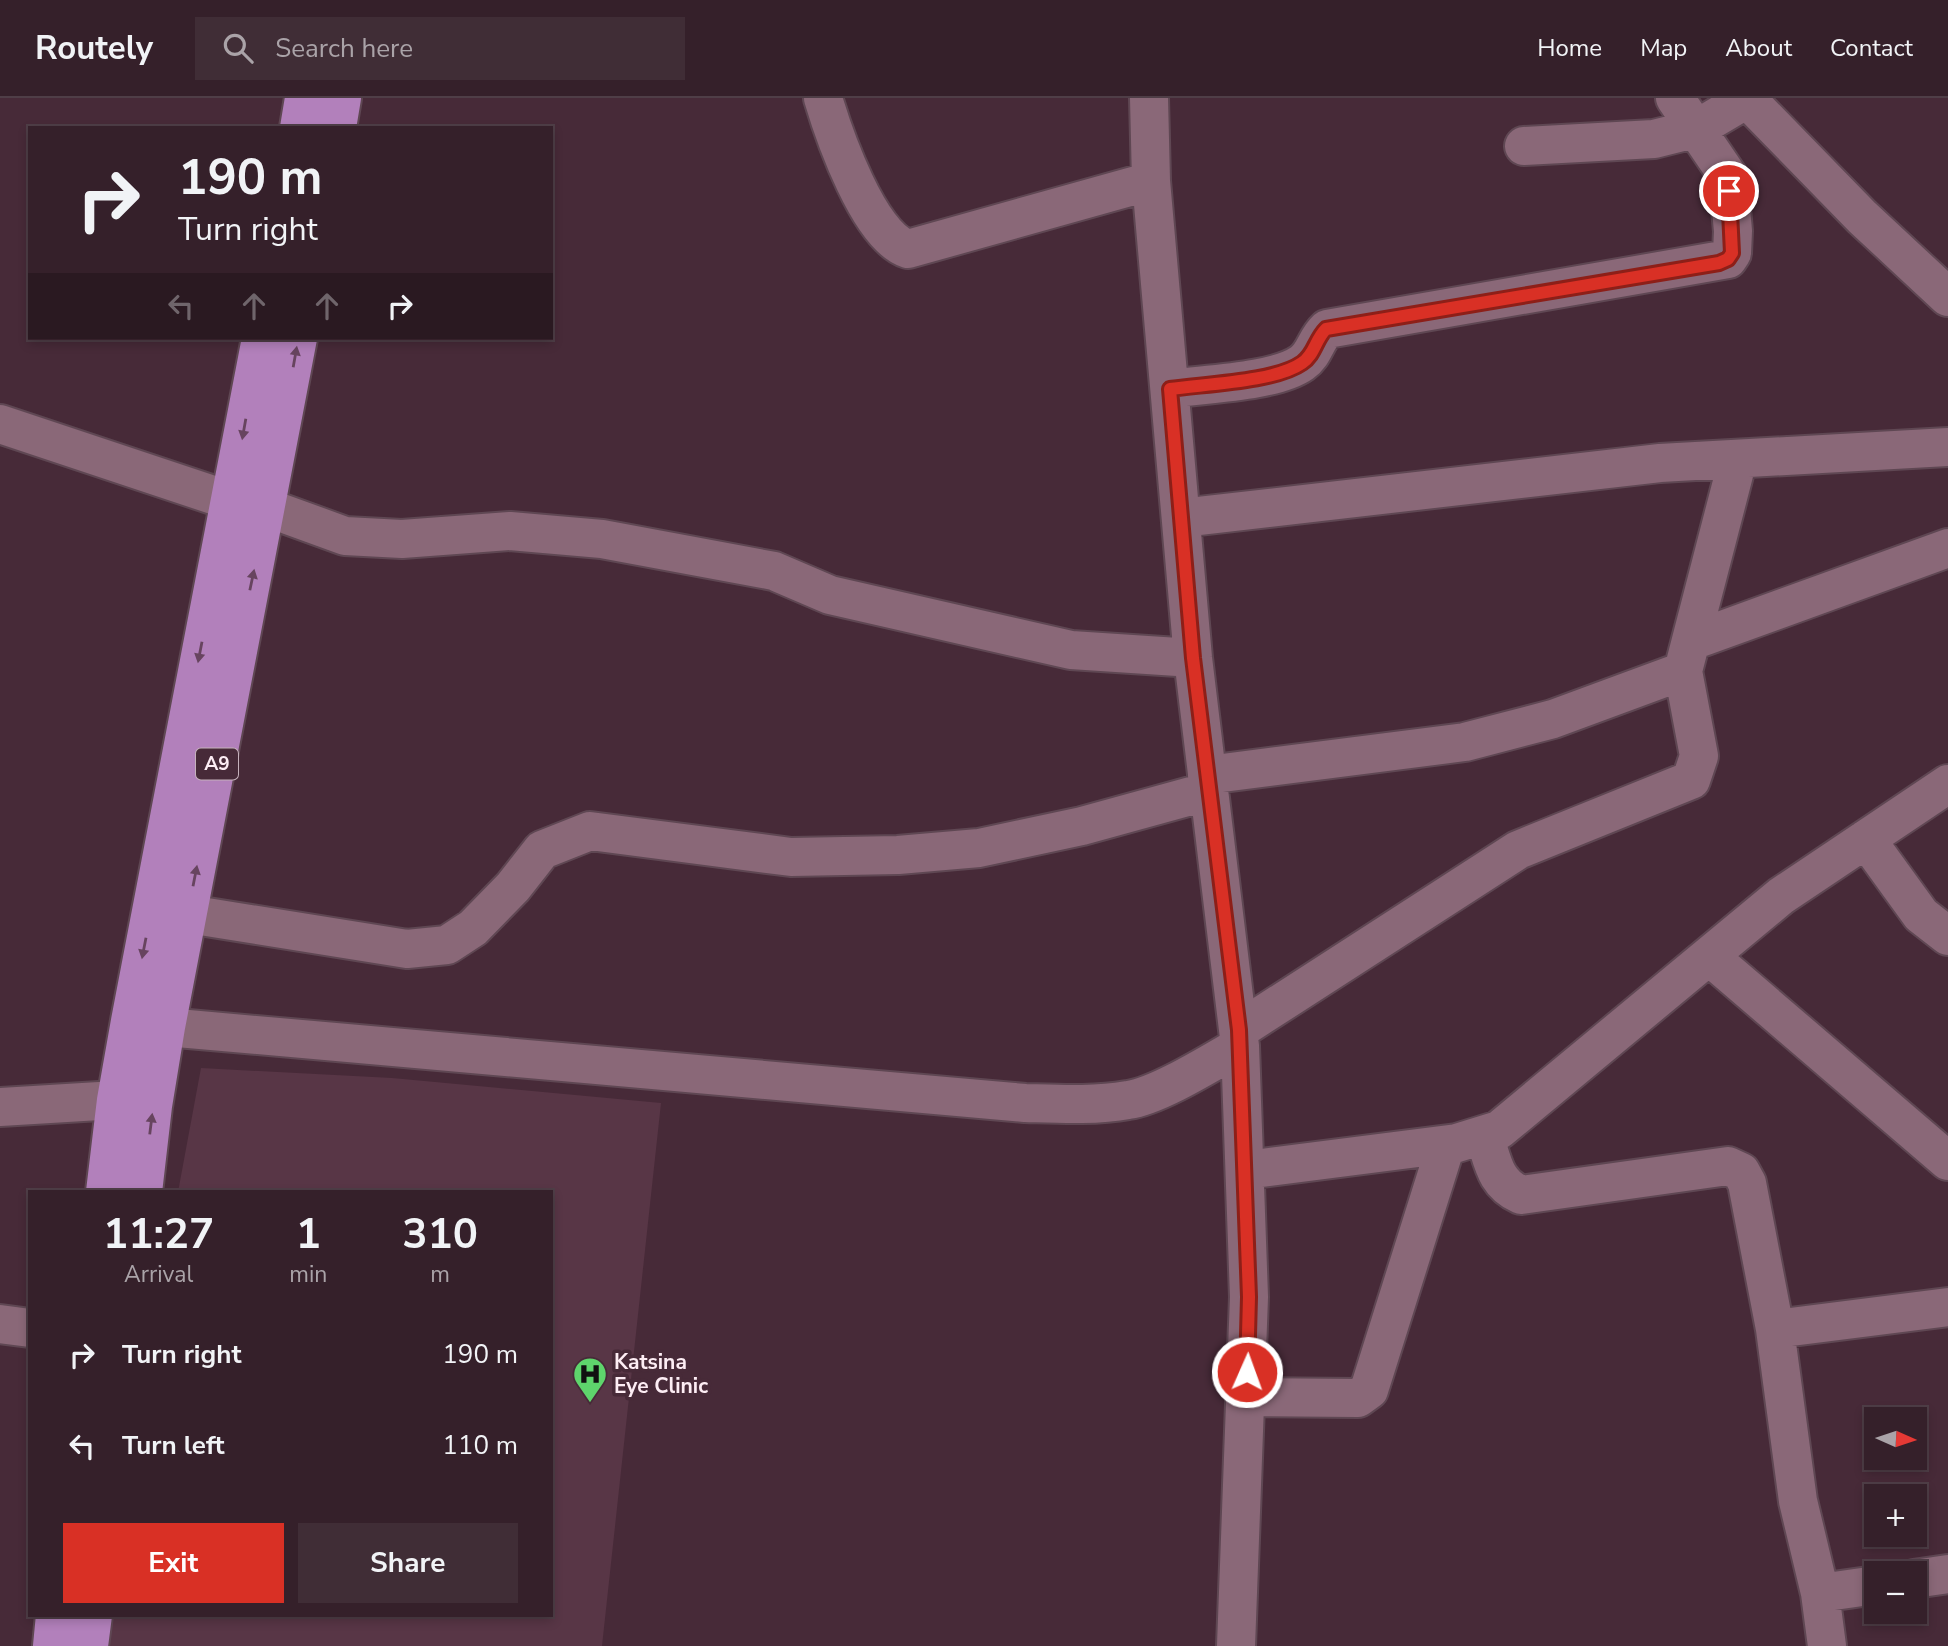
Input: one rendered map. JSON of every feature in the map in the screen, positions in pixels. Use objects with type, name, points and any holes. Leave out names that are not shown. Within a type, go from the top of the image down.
[{"type":"highway","points":[[299,126],[304,98]]},
{"type":"highway","points":[[337,126],[342,98]]},
{"type":"highway","name":"A9","points":[[105,1190],[116,1100],[261,340]]},
{"type":"highway","name":"A9","points":[[143,1190],[166,1027],[299,340]]},
{"type":"highway","points":[[207,611],[244,620]]},
{"type":"highway","points":[[52,1646],[55,1617]]},
{"type":"highway","points":[[89,1646],[93,1617]]},
{"type":"street","points":[[823,98],[862,200],[898,246],[908,248],[1151,181]]},
{"type":"street","points":[[1149,98],[1151,181],[1193,658],[1240,1038],[1249,1297],[1236,1646]]},
{"type":"street","points":[[1170,389],[1285,373],[1313,354],[1317,338],[1326,329],[1719,263],[1728,259],[1732,253],[1728,176],[1698,128],[1675,98]]},
{"type":"street","points":[[1524,146],[1654,139],[1698,128],[1746,98],[1862,217],[1948,297]]},
{"type":"street","points":[[0,424],[231,501]]},
{"type":"street","points":[[1181,518],[1660,463],[1948,447]]},
{"type":"street","points":[[166,1027],[1051,1104],[1131,1100],[1181,1079],[1518,850],[1691,780],[1699,756],[1687,656],[1738,459]]},
{"type":"street","points":[[268,508],[345,536],[402,539],[510,531],[602,539],[774,571],[830,596],[1071,650],[1193,658]]},
{"type":"street","points":[[188,914],[407,949],[447,945],[473,928],[513,887],[542,850],[590,831],[792,857],[898,855],[979,848],[1082,826],[1208,783],[1465,742],[1553,719],[1687,656],[1948,548]]},
{"type":"street","points":[[1246,1170],[1446,1145],[1499,1130],[1781,896],[1948,784]]},
{"type":"street","points":[[1866,839],[1921,915],[1948,936]]},
{"type":"street","points":[[1709,956],[1948,1161]]},
{"type":"street","points":[[0,1107],[116,1100]]},
{"type":"street","points":[[1485,1135],[1497,1174],[1507,1189],[1521,1195],[1728,1166],[1741,1172],[1747,1183],[1774,1329],[1798,1501],[1820,1593],[1827,1646]]},
{"type":"street","points":[[1247,1397],[1358,1398],[1369,1390],[1446,1145]]},
{"type":"street","points":[[1774,1329],[1948,1307]]},
{"type":"street","points":[[0,1324],[28,1328]]},
{"type":"street","points":[[1927,1577],[1948,1574]]},
{"type":"street","points":[[1820,1593],[1864,1587]]},
{"type":"shaded area","name":"Katsina Eye Clinic","points":[[201,1068],[392,1078],[661,1103],[602,1646],[106,1646],[109,1617],[553,1617],[553,1190],[178,1190]]},
{"type":"place","name":"Katsina Eye Clinic","points":[[590,1404]]},
{"type":"route","points":[[1247,1372],[1249,1297],[1239,1030],[1193,658],[1170,389],[1285,373],[1313,354],[1317,338],[1326,329],[1719,263],[1728,259],[1732,253],[1729,191]]}]
